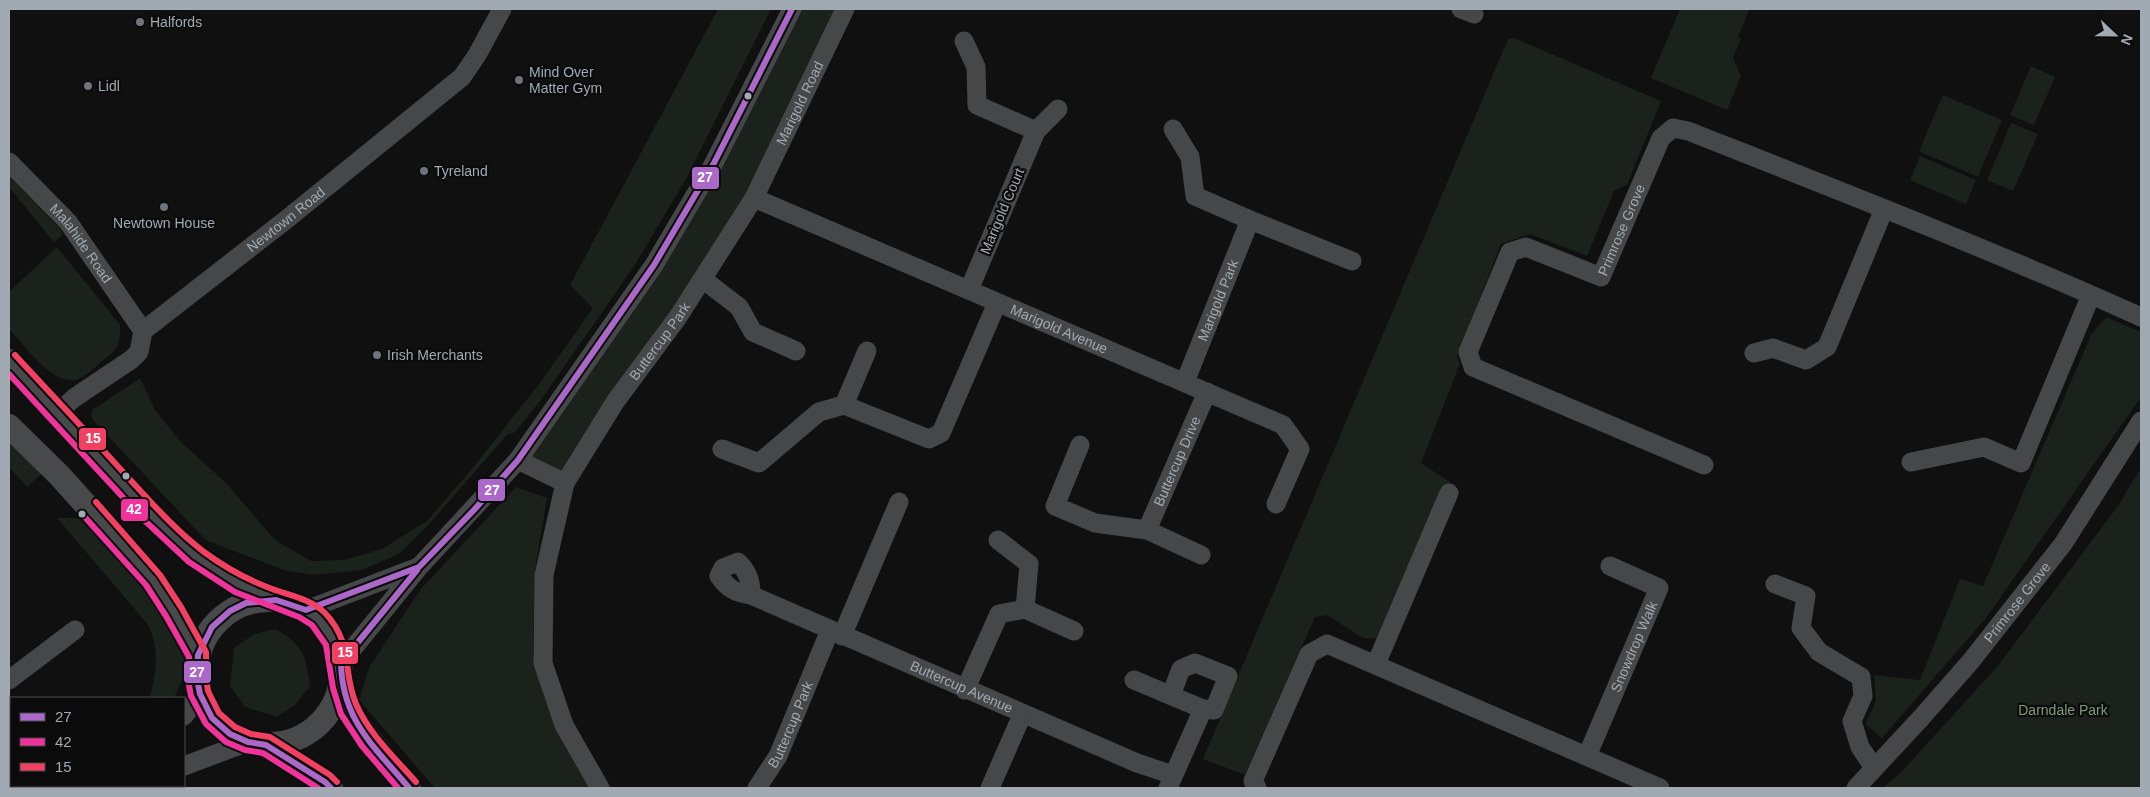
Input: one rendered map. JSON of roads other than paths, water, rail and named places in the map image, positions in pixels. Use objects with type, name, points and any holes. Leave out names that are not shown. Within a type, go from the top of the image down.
[{"type":"main road","points":[[9,361],[161,526],[207,565],[240,585],[306,610],[318,618],[328,630],[336,646],[349,710],[366,735],[409,788]]},
{"type":"main road","points":[[9,426],[60,476],[153,580],[198,655]]},
{"type":"main road","points":[[276,600],[246,603],[230,611],[212,627],[198,655],[196,679],[200,694],[212,718],[230,734],[257,743],[325,782],[331,788]]},
{"type":"main road","points":[[257,743],[289,742],[302,737],[316,727],[330,711],[337,697],[341,672]]},
{"type":"street","name":"Newtown Road","points":[[143,331],[288,219],[462,77],[477,56],[502,9]]},
{"type":"street","points":[[341,672],[420,567],[518,460],[654,265],[714,163],[792,9]]},
{"type":"street","name":"Marigold Road","points":[[754,198],[845,9]]},
{"type":"street","points":[[964,40],[976,67],[977,106],[1036,131]]},
{"type":"street","name":"Marigold Court","points":[[969,290],[1036,131],[1058,110]]},
{"type":"street","name":"Primrose Grove","points":[[1704,465],[1473,367],[1468,352],[1510,252],[1526,247],[1600,277],[1661,138],[1673,128],[1688,131],[1884,209],[2091,294],[2141,317]]},
{"type":"street","points":[[1173,130],[1190,157],[1194,196],[1352,261]]},
{"type":"street","name":"Malahide Road","points":[[9,162],[68,222],[143,331]]},
{"type":"street","name":"Buttercup Park","points":[[600,788],[564,724],[543,663],[544,575],[565,483],[615,402],[704,280],[754,198]]},
{"type":"street","name":"Marigold Avenue","points":[[754,198],[1283,424],[1300,449],[1276,504]]},
{"type":"street","points":[[1754,353],[1773,348],[1806,360],[1827,347],[1884,209]]},
{"type":"street","name":"Marigold Park","points":[[1185,382],[1250,220]]},
{"type":"street","points":[[704,280],[739,307],[753,332],[796,351]]},
{"type":"street","points":[[1911,462],[1984,447],[2021,463],[2091,294]]},
{"type":"street","points":[[722,449],[759,463],[819,412],[844,405],[929,439],[941,433],[997,303]]},
{"type":"street","points":[[57,413],[74,398],[132,359],[139,352],[143,331]]},
{"type":"street","points":[[844,405],[867,352]]},
{"type":"street","name":"Buttercup Drive","points":[[1147,530],[1208,392]]},
{"type":"street","name":"Primrose Grove","points":[[1856,788],[1971,661],[2063,544],[2141,422]]},
{"type":"street","points":[[1080,445],[1055,506],[1095,523],[1147,530],[1201,555]]},
{"type":"street","points":[[518,460],[565,483]]},
{"type":"street","points":[[1376,664],[1449,493]]},
{"type":"street","name":"Buttercup Park","points":[[757,788],[778,756],[899,502]]},
{"type":"street","points":[[998,540],[1029,564],[1025,609]]},
{"type":"street","name":"Snowdrop Walk","points":[[1587,756],[1659,588],[1610,566]]},
{"type":"street","points":[[306,610],[420,567]]},
{"type":"street","points":[[1775,584],[1806,596],[1801,628],[1819,652],[1861,677],[1863,696],[1852,721],[1860,747],[1874,768]]},
{"type":"street","name":"Buttercup Avenue","points":[[751,595],[1022,715],[1138,763],[1171,782],[1203,709],[1214,710],[1228,676],[1195,663],[1181,669],[1171,695]]},
{"type":"street","points":[[966,690],[999,614],[1025,609],[1074,631]]},
{"type":"street","points":[[9,680],[75,630]]},
{"type":"street","points":[[1257,788],[1253,781],[1309,654],[1327,644],[1660,788]]},
{"type":"street","points":[[1134,680],[1203,709]]},
{"type":"street","points":[[185,715],[200,694]]},
{"type":"street","points":[[990,788],[1022,715]]},
{"type":"street","points":[[185,766],[257,743]]},
{"type":"place","name":"Halfords","points":[[140,22]]},
{"type":"place","name":"Mind Over Matter Gym","points":[[519,80]]},
{"type":"place","name":"Lidl","points":[[88,86]]},
{"type":"place","name":"Tyreland","points":[[424,171]]},
{"type":"place","name":"Newtown House","points":[[164,207]]},
{"type":"place","name":"Irish Merchants","points":[[377,355]]},
{"type":"park label","name":"Darndale Park","points":[[2063,710]]}]
